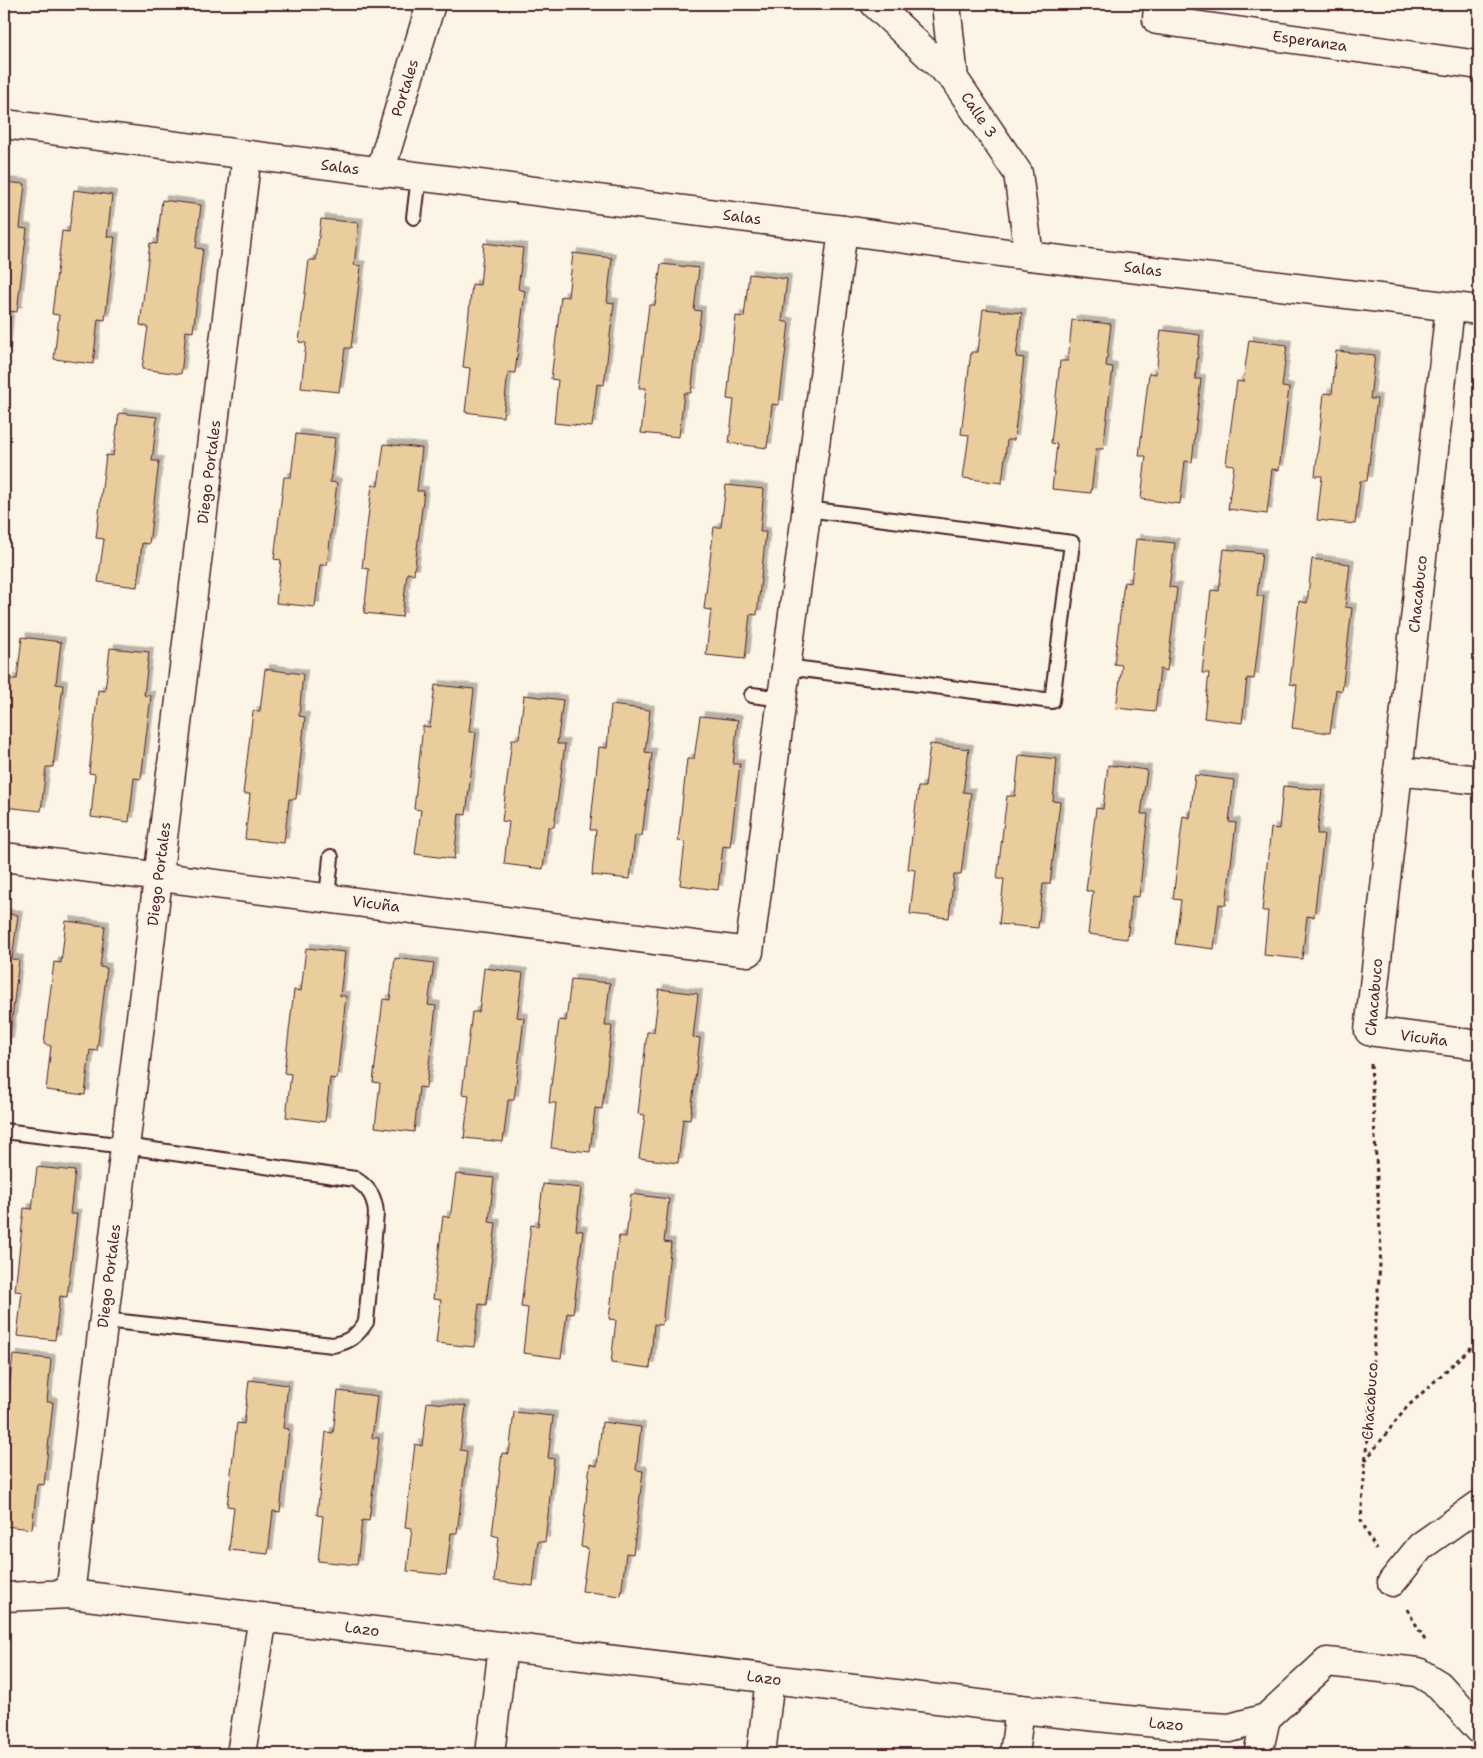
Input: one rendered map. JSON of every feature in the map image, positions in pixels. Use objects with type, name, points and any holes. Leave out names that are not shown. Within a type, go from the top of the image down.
[{"type":"street","name":"Portales","points":[[380,172],[431,4]]},
{"type":"street","name":"Calle 3","points":[[875,4],[954,79],[1018,173],[1030,256]]},
{"type":"street","points":[[946,4],[954,79]]},
{"type":"street","name":"Esperanza","points":[[1158,4],[1157,20],[1479,65]]},
{"type":"street","name":"Salas","points":[[4,124],[843,230],[1030,256],[1479,310]]},
{"type":"street","name":"Diego Portales","points":[[70,1594],[248,155]]},
{"type":"street","points":[[782,699],[843,230]]},
{"type":"street","name":"Chacabuco","points":[[1369,1031],[1450,307]]},
{"type":"street","name":"Vicuña","points":[[4,857],[748,952],[782,699]]},
{"type":"street","points":[[1398,771],[1479,780]]},
{"type":"street","name":"Vicuña","points":[[1369,1031],[1479,1045]]},
{"type":"street","points":[[1392,1582],[1422,1546],[1479,1505]]},
{"type":"street","name":"Lazo","points":[[4,1597],[70,1594],[1020,1709],[1176,1725],[1230,1728],[1266,1718],[1327,1662],[1418,1672],[1439,1685],[1479,1729]]},
{"type":"street","points":[[241,1754],[263,1617]]},
{"type":"street","points":[[490,1754],[503,1646]]},
{"type":"street","points":[[761,1754],[770,1679]]},
{"type":"street","points":[[1014,1754],[1020,1709]]},
{"type":"street","points":[[1258,1754],[1266,1718]]},
{"type":"lane","points":[[414,217],[419,177]]},
{"type":"lane","points":[[786,667],[1052,701],[1072,543],[807,509]]},
{"type":"lane","points":[[752,695],[782,699]]},
{"type":"lane","points":[[327,898],[332,857]]},
{"type":"lane","points":[[4,1131],[125,1146],[355,1179],[364,1184],[371,1192],[375,1202],[376,1214],[366,1322],[353,1338],[344,1343],[333,1345],[104,1320]]},
{"type":"path","name":"Chacabuco","points":[[1369,1031],[1381,1250],[1361,1520],[1392,1582],[1426,1641],[1418,1672]]},
{"type":"path","points":[[1365,1461],[1407,1407],[1479,1340]]},
{"type":"building","points":[[4,182],[25,184],[20,228],[27,229],[17,312],[10,311],[6,353],[4,353]]},
{"type":"building","points":[[74,190],[112,195],[107,237],[115,237],[105,320],[98,319],[93,364],[54,359],[59,315],[52,314],[62,231],[69,232]]},
{"type":"building","points":[[162,200],[201,205],[196,248],[203,249],[193,332],[186,331],[181,374],[142,369],[148,327],[140,325],[150,243],[157,244]]},
{"type":"building","points":[[321,219],[359,223],[354,265],[361,266],[351,348],[345,348],[339,392],[301,388],[306,343],[299,342],[309,260],[316,260]]},
{"type":"building","points":[[484,243],[523,248],[518,289],[525,291],[515,373],[508,372],[503,417],[465,412],[470,368],[463,367],[472,284],[480,285]]},
{"type":"building","points":[[573,253],[612,258],[607,302],[614,303],[604,385],[597,384],[592,427],[554,423],[558,380],[551,379],[561,296],[568,297]]},
{"type":"building","points":[[661,264],[699,268],[694,310],[701,311],[691,393],[684,393],[679,437],[641,433],[646,388],[639,388],[649,305],[655,305]]},
{"type":"building","points":[[749,274],[787,279],[782,321],[789,323],[779,405],[772,404],[767,448],[729,443],[734,400],[727,399],[736,316],[744,317]]},
{"type":"building","points":[[983,309],[1022,313],[1016,357],[1024,358],[1014,440],[1007,440],[1002,483],[963,478],[969,435],[961,434],[971,352],[978,352]]},
{"type":"building","points":[[1072,320],[1111,324],[1106,366],[1113,367],[1103,449],[1096,449],[1091,493],[1052,489],[1057,444],[1051,443],[1060,361],[1068,361]]},
{"type":"building","points":[[1161,330],[1200,335],[1195,379],[1201,379],[1192,462],[1185,461],[1180,504],[1141,499],[1146,456],[1139,456],[1149,373],[1156,374]]},
{"type":"building","points":[[1249,340],[1287,345],[1282,387],[1289,388],[1279,470],[1272,469],[1267,514],[1228,509],[1234,465],[1226,464],[1237,381],[1243,382]]},
{"type":"building","points":[[1336,351],[1375,355],[1370,399],[1377,399],[1367,481],[1360,481],[1355,524],[1317,520],[1322,476],[1315,476],[1324,393],[1332,394]]},
{"type":"building","points":[[119,413],[157,417],[152,461],[159,461],[149,544],[142,543],[137,587],[98,582],[104,539],[96,538],[106,455],[113,456]]},
{"type":"building","points":[[296,434],[335,438],[330,482],[337,483],[327,565],[320,565],[315,607],[276,603],[281,560],[274,559],[284,477],[291,477]]},
{"type":"building","points":[[384,444],[422,448],[417,491],[424,491],[414,574],[407,573],[402,617],[364,613],[369,569],[362,568],[372,485],[378,486]]},
{"type":"building","points":[[726,485],[764,489],[760,532],[766,532],[757,615],[750,614],[745,659],[706,655],[711,610],[704,609],[714,527],[721,527]]},
{"type":"building","points":[[1136,539],[1175,543],[1169,587],[1177,588],[1167,671],[1160,669],[1155,712],[1116,708],[1122,665],[1114,664],[1124,582],[1131,583]]},
{"type":"building","points":[[1224,549],[1262,553],[1257,596],[1264,596],[1254,679],[1247,678],[1242,723],[1204,718],[1209,673],[1202,673],[1211,590],[1219,591]]},
{"type":"building","points":[[1312,559],[1350,564],[1345,607],[1352,608],[1342,691],[1336,689],[1330,733],[1292,728],[1297,685],[1290,684],[1299,601],[1307,603]]},
{"type":"building","points":[[22,637],[61,642],[56,684],[63,685],[53,767],[46,767],[41,811],[4,807],[8,762],[4,761],[4,732],[10,679],[17,679]]},
{"type":"building","points":[[110,648],[149,652],[144,695],[151,696],[141,779],[134,778],[129,822],[91,817],[95,774],[89,773],[98,690],[105,691]]},
{"type":"building","points":[[265,669],[303,674],[299,716],[305,717],[296,799],[289,799],[284,843],[245,839],[250,794],[243,794],[253,711],[260,711]]},
{"type":"building","points":[[435,685],[474,689],[469,732],[476,732],[466,815],[459,814],[454,859],[415,854],[421,810],[414,809],[423,726],[430,727]]},
{"type":"building","points":[[524,695],[563,700],[557,744],[565,744],[554,827],[548,827],[543,869],[504,864],[509,822],[502,821],[512,739],[519,739]]},
{"type":"building","points":[[611,705],[650,710],[645,752],[652,753],[642,836],[635,835],[630,879],[592,875],[596,830],[590,830],[599,747],[607,748]]},
{"type":"building","points":[[700,716],[738,720],[733,764],[740,764],[730,847],[723,846],[718,890],[680,885],[685,842],[678,841],[687,759],[694,759]]},
{"type":"building","points":[[930,744],[969,749],[963,792],[971,793],[961,875],[954,875],[949,918],[910,914],[915,870],[908,869],[918,787],[925,787]]},
{"type":"building","points":[[1019,755],[1057,759],[1053,801],[1060,802],[1050,884],[1043,884],[1038,928],[999,924],[1004,879],[997,879],[1007,796],[1015,796]]},
{"type":"building","points":[[1108,765],[1147,770],[1141,814],[1148,814],[1139,897],[1132,896],[1127,939],[1088,934],[1093,891],[1086,891],[1096,808],[1103,809]]},
{"type":"building","points":[[1195,775],[1234,780],[1229,822],[1236,823],[1226,905],[1219,904],[1214,949],[1175,944],[1181,900],[1173,899],[1183,816],[1190,818]]},
{"type":"building","points":[[1283,786],[1322,790],[1317,834],[1324,834],[1314,917],[1307,916],[1302,959],[1264,955],[1268,911],[1262,911],[1271,828],[1279,829]]},
{"type":"building","points":[[4,914],[18,915],[12,959],[19,960],[9,1043],[4,1042]]},
{"type":"building","points":[[66,921],[105,926],[100,967],[107,968],[97,1051],[90,1050],[85,1095],[46,1090],[51,1046],[44,1044],[54,962],[61,963]]},
{"type":"building","points":[[306,948],[345,952],[340,996],[346,996],[337,1079],[330,1078],[325,1122],[286,1117],[291,1074],[284,1073],[294,990],[301,991]]},
{"type":"building","points":[[395,958],[434,963],[428,1005],[436,1006],[426,1088],[419,1087],[414,1132],[375,1127],[380,1083],[373,1082],[383,999],[390,1000]]},
{"type":"building","points":[[484,968],[523,973],[517,1017],[524,1018],[514,1100],[508,1100],[503,1142],[464,1138],[469,1095],[462,1094],[472,1012],[479,1012]]},
{"type":"building","points":[[571,979],[610,983],[605,1026],[612,1026],[602,1109],[595,1108],[590,1152],[551,1148],[556,1103],[549,1103],[559,1020],[566,1021]]},
{"type":"building","points":[[659,989],[698,994],[693,1037],[700,1038],[690,1120],[683,1119],[678,1163],[639,1158],[645,1115],[638,1114],[647,1032],[654,1032]]},
{"type":"building","points":[[37,1167],[75,1171],[70,1214],[77,1214],[67,1297],[60,1296],[55,1340],[17,1336],[22,1292],[15,1291],[24,1208],[32,1209]]},
{"type":"building","points":[[456,1174],[494,1178],[489,1222],[496,1223],[486,1305],[479,1304],[474,1347],[436,1343],[441,1300],[433,1299],[443,1216],[450,1218]]},
{"type":"building","points":[[543,1184],[581,1188],[576,1230],[583,1231],[573,1314],[567,1313],[561,1358],[523,1353],[528,1308],[521,1307],[531,1225],[538,1226]]},
{"type":"building","points":[[631,1194],[669,1199],[664,1242],[671,1243],[662,1325],[654,1324],[650,1368],[611,1363],[616,1320],[609,1319],[619,1236],[626,1237]]},
{"type":"building","points":[[13,1355],[51,1359],[47,1402],[53,1402],[44,1485],[37,1484],[32,1529],[4,1526],[4,1397],[8,1397]]},
{"type":"building","points":[[249,1380],[288,1385],[283,1428],[289,1429],[280,1512],[273,1511],[268,1554],[229,1550],[234,1507],[227,1506],[237,1423],[244,1424]]},
{"type":"building","points":[[338,1391],[377,1396],[372,1438],[379,1438],[369,1521],[362,1520],[357,1565],[318,1561],[323,1516],[317,1515],[326,1432],[333,1433]]},
{"type":"building","points":[[427,1402],[466,1406],[460,1450],[467,1451],[457,1533],[451,1533],[446,1575],[407,1571],[412,1528],[405,1527],[415,1444],[422,1446]]},
{"type":"building","points":[[514,1412],[553,1416],[548,1458],[554,1459],[545,1542],[538,1541],[533,1586],[494,1581],[499,1537],[492,1535],[502,1453],[509,1454]]},
{"type":"building","points":[[602,1422],[641,1427],[636,1470],[643,1471],[633,1554],[626,1553],[621,1596],[582,1591],[588,1548],[581,1547],[590,1464],[597,1466]]}]
